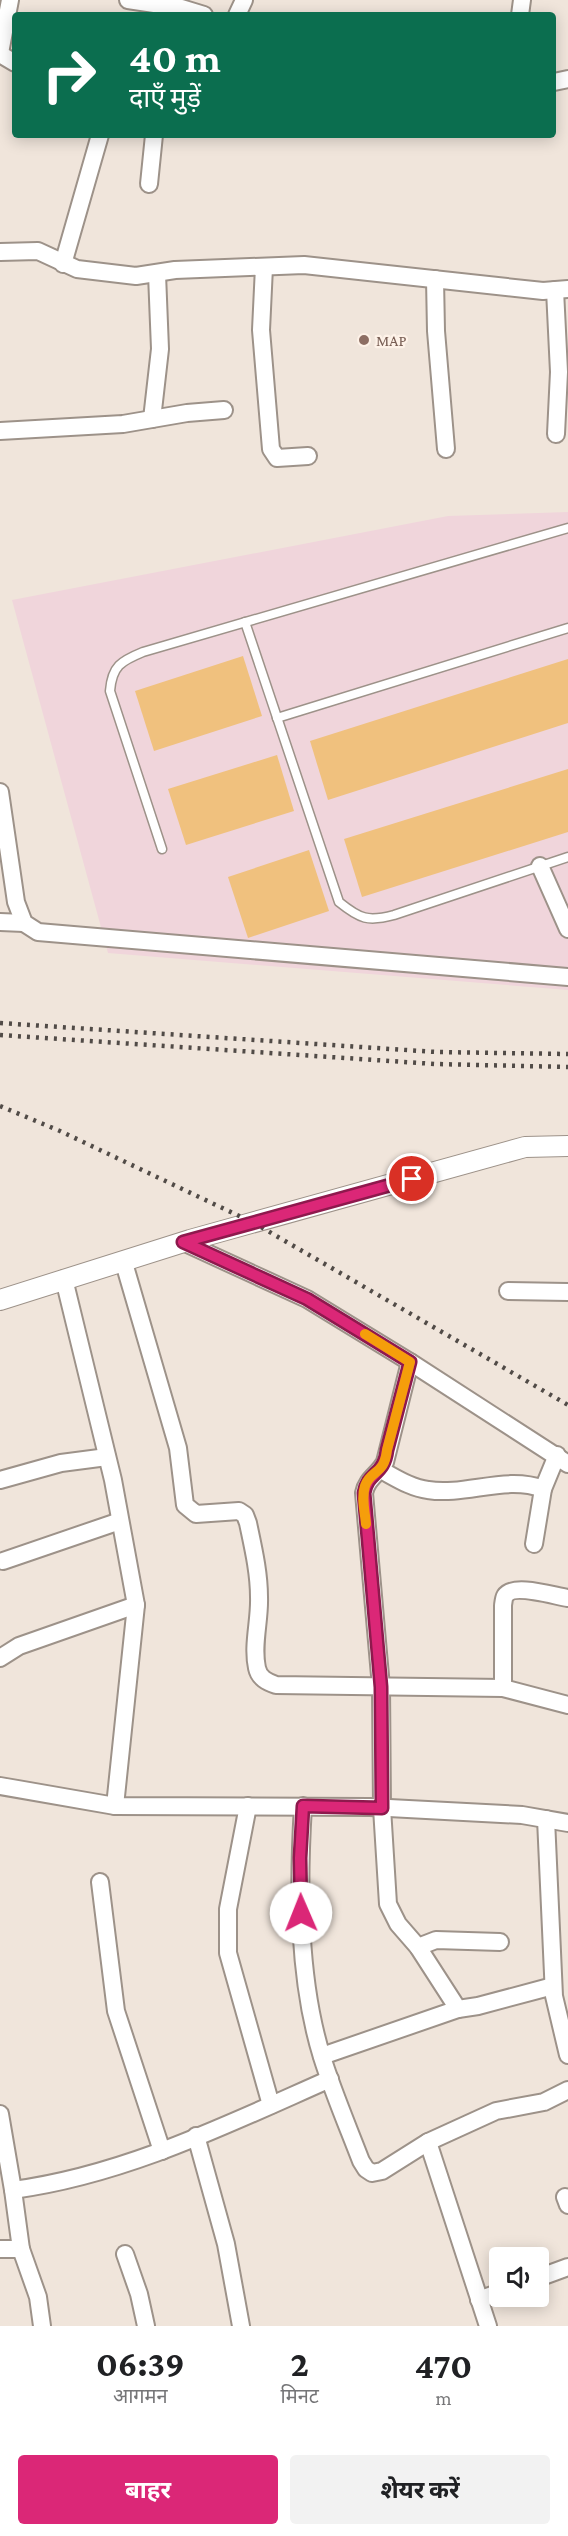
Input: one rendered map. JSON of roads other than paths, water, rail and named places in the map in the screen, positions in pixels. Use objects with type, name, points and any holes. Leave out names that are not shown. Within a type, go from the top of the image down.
[{"type":"street","points":[[0,54],[10,0]]},
{"type":"street","points":[[128,0],[194,12]]},
{"type":"street","points":[[63,264],[99,138]]},
{"type":"street","points":[[149,184],[154,138]]},
{"type":"street","points":[[0,252],[38,252],[63,264],[109,274],[146,276],[175,270],[304,265],[543,291],[561,289],[556,434]]},
{"type":"street","points":[[264,267],[261,330],[271,449],[278,458],[282,459],[308,456]]},
{"type":"street","points":[[152,420],[160,349],[157,274]]},
{"type":"street","points":[[435,279],[436,331],[446,449]]},
{"type":"street","points":[[0,431],[123,424],[188,413],[224,410]]},
{"type":"street","points":[[0,792],[4,842],[16,902],[24,923]]},
{"type":"street","points":[[540,866],[568,929]]},
{"type":"street","points":[[0,922],[24,923],[39,932],[568,977]]},
{"type":"street","points":[[0,1300],[64,1279],[124,1263],[183,1242],[525,1147],[568,1146]]},
{"type":"street","points":[[183,1242],[307,1299],[562,1460],[543,1490],[534,1544]]},
{"type":"street","points":[[124,1263],[178,1448],[185,1505],[196,1514],[239,1510],[245,1515],[248,1523],[258,1572],[256,1657],[259,1675],[266,1682],[276,1685],[503,1688],[568,1705]]},
{"type":"street","points":[[64,1279],[107,1457],[136,1605],[115,1806]]},
{"type":"street","points":[[508,1291],[568,1292]]},
{"type":"street","points":[[410,1362],[387,1450],[386,1462],[366,1485],[364,1504],[381,1687],[382,1808],[388,1904],[398,1924],[418,1947],[458,2008]]},
{"type":"street","points":[[0,1480],[61,1463],[107,1457]]},
{"type":"street","points":[[381,1470],[428,1491],[520,1484],[543,1490]]},
{"type":"street","points":[[3,1561],[120,1521]]},
{"type":"street","points":[[503,1688],[502,1606],[505,1596],[512,1590],[522,1590],[568,1598]]},
{"type":"street","points":[[0,1658],[19,1646],[136,1605]]},
{"type":"street","points":[[0,1786],[115,1806],[382,1808],[510,1814],[568,1823]]},
{"type":"street","points":[[248,1806],[228,1909],[228,1953],[271,2105]]},
{"type":"street","points":[[303,1806],[300,1858],[301,1913],[310,2008],[322,2056],[366,2169],[372,2173],[381,2171],[428,2142],[496,2111],[544,2102],[568,2090]]},
{"type":"street","points":[[546,1820],[553,1986],[568,2055]]},
{"type":"street","points":[[100,1882],[116,2011],[162,2151]]},
{"type":"street","points":[[418,1947],[436,1940],[500,1942]]},
{"type":"street","points":[[322,2056],[458,2008],[478,2006],[553,1986]]},
{"type":"street","points":[[13,2190],[82,2177],[162,2151],[330,2079]]},
{"type":"street","points":[[0,2114],[21,2249],[38,2297],[42,2326]]},
{"type":"street","points":[[196,2136],[226,2244],[241,2326]]},
{"type":"street","points":[[428,2142],[488,2326]]},
{"type":"street","points":[[0,2249],[21,2249]]},
{"type":"street","points":[[125,2254],[140,2294],[146,2326]]},
{"type":"street","points":[[549,2274],[568,2267]]},
{"type":"street","points":[[479,2300],[489,2296]]},
{"type":"lane","points":[[162,849],[110,691],[111,676],[123,661],[143,652],[568,528]]},
{"type":"lane","points":[[245,622],[339,902],[351,912],[371,921],[568,857]]},
{"type":"lane","points":[[276,718],[568,628]]},
{"type":"railway","points":[[0,1023],[436,1052],[568,1054]]},
{"type":"railway","points":[[0,1035],[435,1064],[568,1067]]},
{"type":"railway","points":[[0,1106],[60,1131],[254,1223],[568,1405]]},
{"type":"place","name":"MAP","points":[[364,340]]}]
